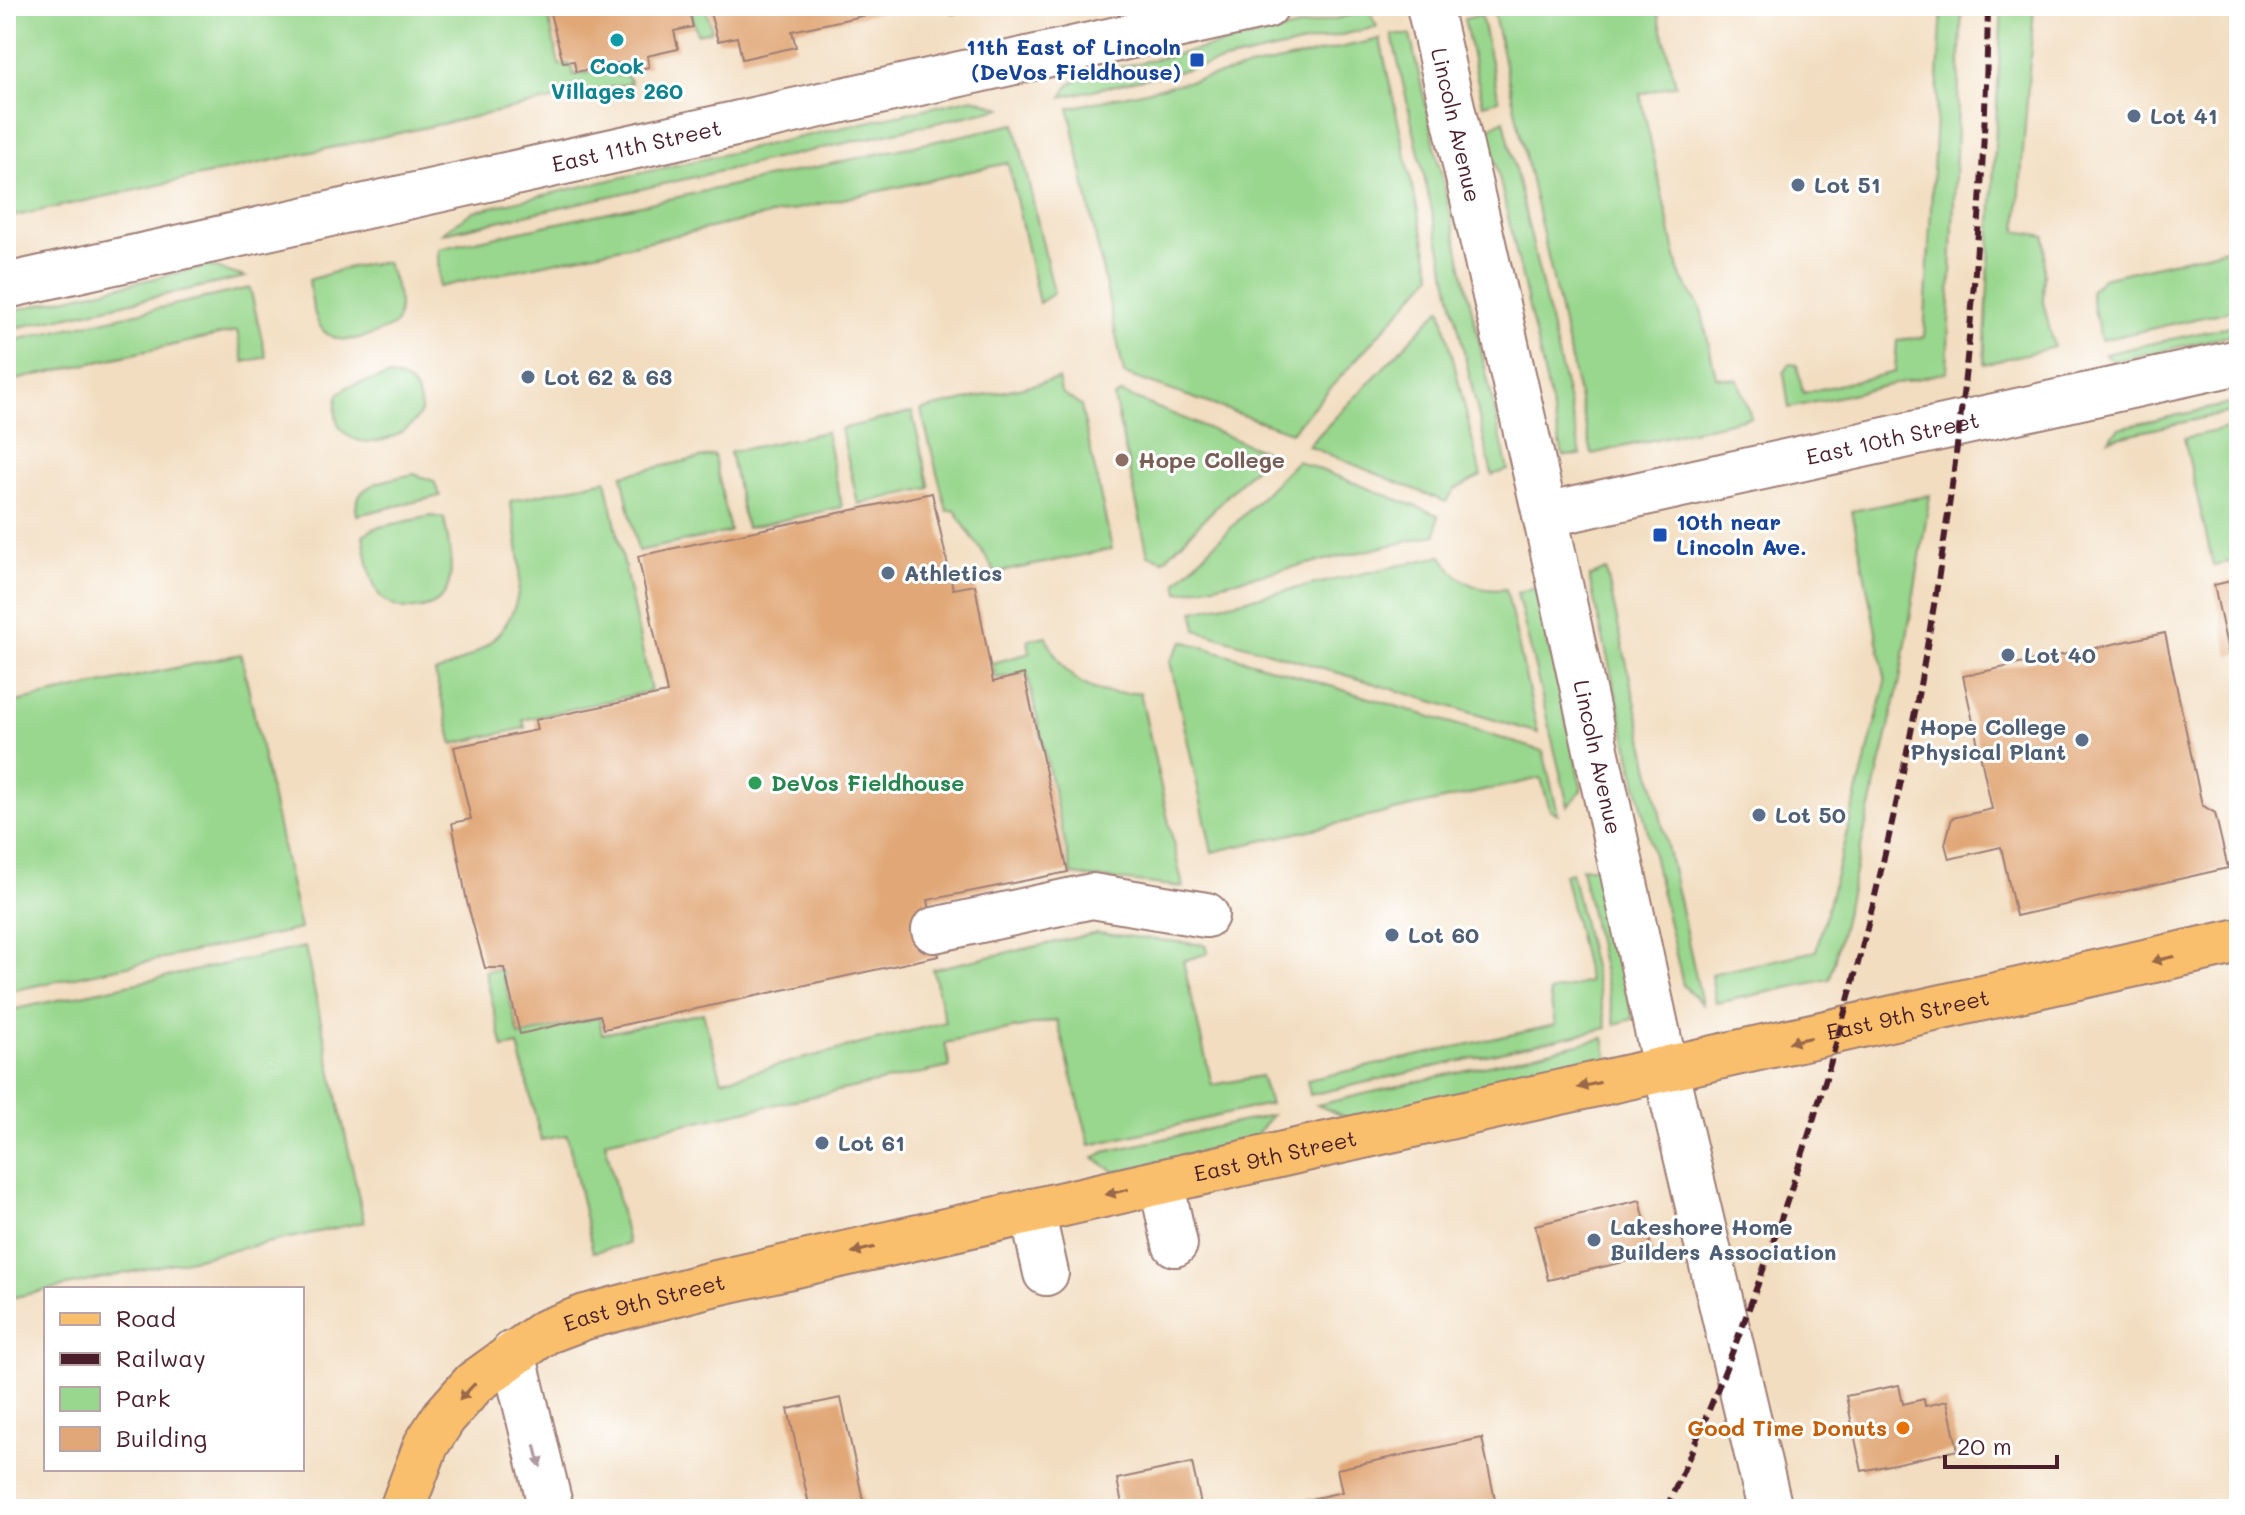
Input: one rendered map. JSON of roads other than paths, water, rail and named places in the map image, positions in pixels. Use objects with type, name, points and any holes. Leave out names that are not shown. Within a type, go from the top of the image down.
[{"type":"main road","name":"East 9th Street","points":[[402,1509],[426,1445],[444,1417],[474,1383],[545,1332],[585,1317],[699,1287],[1665,1067],[2239,941]]},
{"type":"street","name":"East 11th Street","points":[[6,286],[1266,6]]},
{"type":"street","name":"Lincoln Avenue","points":[[1429,6],[1545,515],[1665,1067],[1770,1509]]},
{"type":"street","name":"East 10th Street","points":[[1545,515],[2239,362]]},
{"type":"street","points":[[934,930],[1092,896],[1206,915]]},
{"type":"street","points":[[1161,1182],[1175,1244]]},
{"type":"street","points":[[1032,1211],[1046,1273]]},
{"type":"street","points":[[513,1353],[551,1509]]},
{"type":"railway","points":[[1666,1509],[1740,1333],[1803,1151],[1858,965],[1902,774],[1938,582],[1964,389],[1980,196],[1988,6]]},
{"type":"place","name":"Cook Villages 260","points":[[617,40]]},
{"type":"place","name":"11th East of Lincoln (DeVos Fieldhouse)","points":[[1197,60]]},
{"type":"place","name":"Lot 41","points":[[2134,116]]},
{"type":"place","name":"Lot 51","points":[[1798,185]]},
{"type":"place","name":"Lot 62 & 63","points":[[528,377]]},
{"type":"place","name":"Hope College","points":[[1122,460]]},
{"type":"place","name":"10th near Lincoln Ave.","points":[[1660,535]]},
{"type":"place","name":"Athletics","points":[[888,573]]},
{"type":"place","name":"Lot 40","points":[[2008,655]]},
{"type":"place","name":"Hope College Physical Plant","points":[[2082,740]]},
{"type":"place","name":"DeVos Fieldhouse","points":[[755,783]]},
{"type":"place","name":"Lot 50","points":[[1759,815]]},
{"type":"place","name":"Lot 60","points":[[1392,935]]},
{"type":"place","name":"Lot 61","points":[[822,1143]]},
{"type":"place","name":"Lakeshore Home Builders Association","points":[[1594,1240]]},
{"type":"place","name":"Good Time Donuts","points":[[1903,1428]]}]
